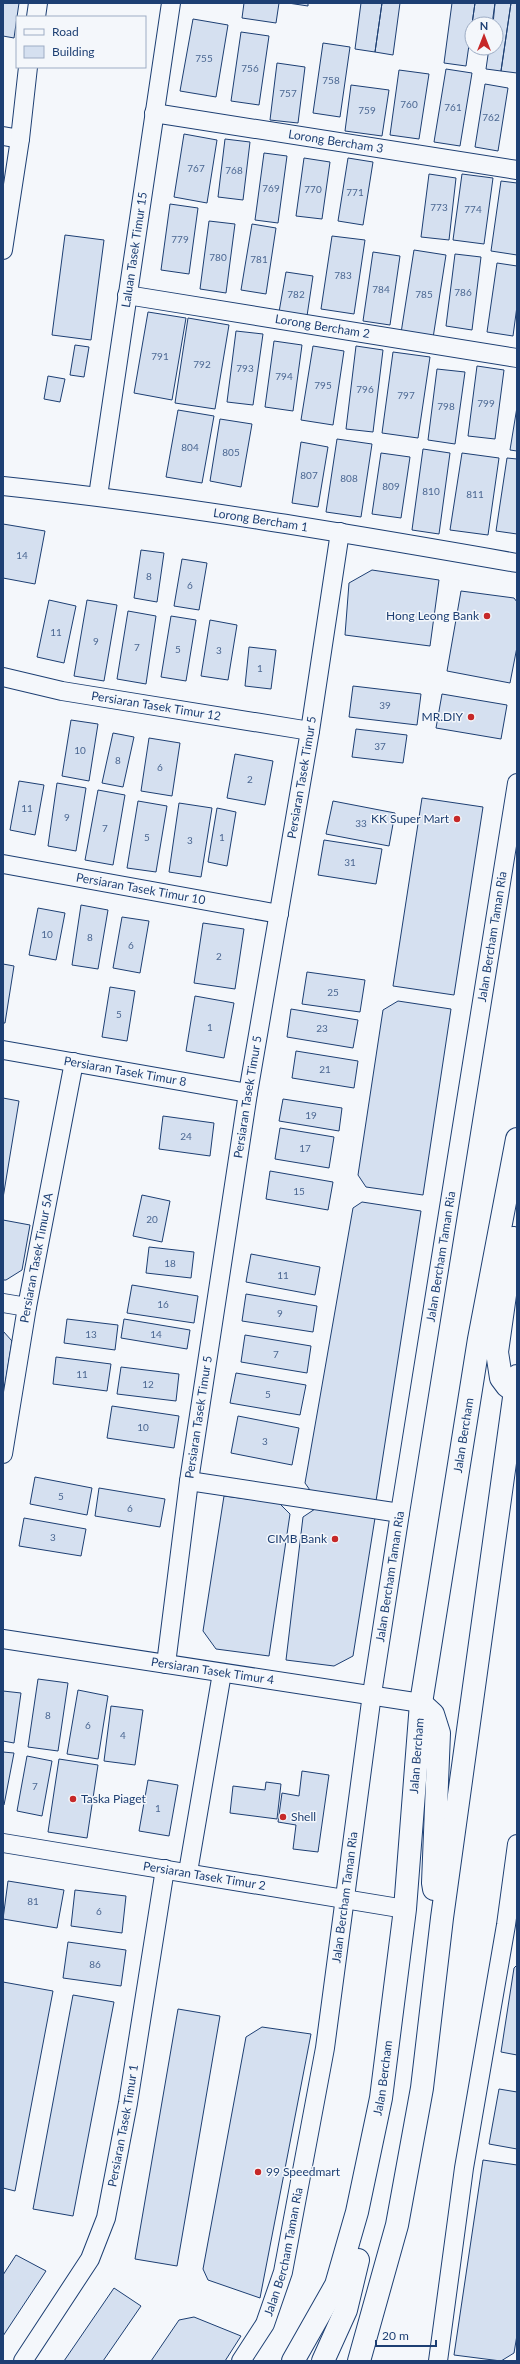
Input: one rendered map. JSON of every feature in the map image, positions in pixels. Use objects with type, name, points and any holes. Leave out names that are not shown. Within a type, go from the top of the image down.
[{"type":"main road","points":[[515,1149],[517,1189]]},
{"type":"main road","name":"Jalan Bercham","points":[[293,2361],[336,2285],[357,2212],[381,2098],[405,1909],[422,1702],[479,1339],[515,1149]]},
{"type":"main road","points":[[358,2361],[397,2225],[422,2088],[442,1918],[516,1387],[501,1378],[497,1352],[517,1214]]},
{"type":"main road","points":[[422,1702],[433,1714],[439,1733],[433,1883],[442,1918]]},
{"type":"main road","points":[[323,2361],[346,2310],[359,2253],[357,2212]]},
{"type":"street","points":[[36,16],[38,3]]},
{"type":"street","name":"Laluan Tasek Timur 15","points":[[98,496],[171,3]]},
{"type":"street","points":[[3,250],[12,137],[28,68]]},
{"type":"street","name":"Lorong Bercham 3","points":[[154,113],[517,170]]},
{"type":"street","name":"Lorong Bercham 2","points":[[128,295],[517,358]]},
{"type":"street","name":"Lorong Bercham 1","points":[[3,486],[98,496],[340,532],[517,563]]},
{"type":"street","name":"Persiaran Tasek Timur 5","points":[[166,1664],[189,1481],[248,1093],[310,731],[340,532]]},
{"type":"street","name":"Persiaran Tasek Timur 12","points":[[3,677],[62,691],[310,731]]},
{"type":"street","name":"Jalan Bercham Taman Ria","points":[[241,2361],[266,2324],[283,2272],[325,2048],[346,1899],[372,1694],[515,806],[517,783]]},
{"type":"street","name":"Persiaran Tasek Timur 10","points":[[3,864],[279,914]]},
{"type":"street","name":"Persiaran Tasek Timur 8","points":[[3,1050],[248,1093]]},
{"type":"street","name":"Persiaran Tasek Timur 5A","points":[[3,1454],[27,1307],[74,1062]]},
{"type":"street","points":[[3,1303],[27,1307]]},
{"type":"street","points":[[189,1481],[400,1513]]},
{"type":"street","name":"Persiaran Tasek Timur 4","points":[[3,1639],[422,1702]]},
{"type":"street","points":[[188,1872],[222,1673]]},
{"type":"street","name":"Persiaran Tasek Timur 2","points":[[3,1843],[188,1872],[405,1909]]},
{"type":"street","points":[[438,2361],[464,2168],[512,1926],[517,1844]]},
{"type":"street","name":"Persiaran Tasek Timur 1","points":[[22,2361],[90,2259],[106,2218],[128,2103],[165,1869]]},
{"type":"building","points":[[3,3],[19,3],[14,38],[3,36]]},
{"type":"building","points":[[244,3],[279,3],[276,23],[242,18]]},
{"type":"building","points":[[288,3],[308,3],[308,6]]},
{"type":"building","points":[[361,3],[382,3],[375,52],[355,49]]},
{"type":"building","points":[[382,3],[400,3],[393,55],[375,52]]},
{"type":"building","points":[[452,3],[475,3],[473,16],[464,16],[464,56],[467,56],[466,66],[444,63]]},
{"type":"building","points":[[475,3],[495,3],[493,16],[473,16]]},
{"type":"building","points":[[495,3],[511,3],[504,51],[504,16],[494,16]]},
{"type":"building","points":[[511,3],[517,3],[517,73],[501,71]]},
{"type":"building","points":[[193,19],[228,25],[216,97],[180,91]]},
{"type":"building","points":[[241,32],[269,36],[259,105],[231,101]]},
{"type":"building","points":[[323,43],[350,47],[340,117],[313,113]]},
{"type":"building","points":[[488,56],[503,56],[501,71],[486,69]]},
{"type":"building","points":[[277,63],[305,67],[298,123],[270,120]]},
{"type":"building","points":[[446,69],[472,73],[460,146],[434,142]]},
{"type":"building","points":[[399,70],[429,74],[419,139],[390,135]]},
{"type":"building","points":[[485,84],[508,88],[498,151],[475,147]]},
{"type":"building","points":[[351,85],[389,90],[382,136],[345,131]]},
{"type":"building","points":[[184,134],[217,140],[207,203],[174,197]]},
{"type":"building","points":[[225,139],[250,142],[243,200],[218,197]]},
{"type":"building","points":[[264,153],[287,156],[278,223],[255,220]]},
{"type":"building","points":[[304,158],[330,162],[322,219],[296,216]]},
{"type":"building","points":[[348,158],[373,162],[363,225],[338,221]]},
{"type":"building","points":[[429,174],[456,178],[449,240],[421,237]]},
{"type":"building","points":[[462,174],[493,178],[484,244],[453,240]]},
{"type":"building","points":[[501,181],[517,183],[517,255],[491,251]]},
{"type":"building","points":[[170,204],[198,208],[189,274],[161,270]]},
{"type":"building","points":[[209,221],[235,224],[226,293],[200,289]]},
{"type":"building","points":[[252,224],[276,228],[266,294],[241,290]]},
{"type":"building","points":[[65,235],[104,240],[91,340],[52,335]]},
{"type":"building","points":[[332,236],[365,240],[354,314],[321,309]]},
{"type":"building","points":[[414,250],[446,255],[433,338],[401,333]]},
{"type":"building","points":[[373,252],[400,256],[390,325],[363,321]]},
{"type":"building","points":[[455,254],[481,257],[472,330],[446,326]]},
{"type":"building","points":[[497,263],[517,266],[517,306],[513,336],[487,332]]},
{"type":"building","points":[[286,272],[313,276],[307,316],[279,312]]},
{"type":"building","points":[[148,312],[186,318],[172,400],[134,393]]},
{"type":"building","points":[[188,318],[229,325],[215,409],[175,403]]},
{"type":"building","points":[[236,331],[263,334],[253,405],[227,402]]},
{"type":"building","points":[[274,341],[302,345],[293,411],[265,407]]},
{"type":"building","points":[[75,345],[89,347],[84,377],[70,375]]},
{"type":"building","points":[[313,346],[344,351],[333,425],[301,420]]},
{"type":"building","points":[[356,346],[383,350],[373,432],[346,429]]},
{"type":"building","points":[[393,352],[430,357],[418,438],[382,433]]},
{"type":"building","points":[[477,366],[504,370],[495,439],[468,436]]},
{"type":"building","points":[[437,369],[465,372],[455,444],[428,440]]},
{"type":"building","points":[[48,376],[65,379],[60,402],[44,399]]},
{"type":"building","points":[[517,407],[517,451],[510,450]]},
{"type":"building","points":[[178,410],[214,416],[202,483],[166,477]]},
{"type":"building","points":[[220,419],[252,424],[241,487],[210,481]]},
{"type":"building","points":[[337,439],[372,444],[361,517],[326,512]]},
{"type":"building","points":[[301,442],[328,447],[318,507],[292,503]]},
{"type":"building","points":[[423,449],[450,453],[439,534],[412,530]]},
{"type":"building","points":[[381,453],[410,457],[401,518],[372,514]]},
{"type":"building","points":[[462,453],[499,458],[488,535],[450,530]]},
{"type":"building","points":[[507,458],[517,459],[517,534],[496,531]]},
{"type":"building","points":[[3,524],[45,531],[35,584],[3,578]]},
{"type":"building","points":[[141,550],[164,553],[157,602],[134,598]]},
{"type":"building","points":[[182,559],[207,563],[199,610],[174,606]]},
{"type":"building","points":[[372,570],[439,580],[430,646],[345,635],[349,583]]},
{"type":"building","points":[[461,591],[514,598],[517,602],[517,647],[510,683],[447,671]]},
{"type":"building","points":[[49,600],[76,606],[64,663],[37,657]]},
{"type":"building","points":[[87,600],[117,605],[104,681],[74,676]]},
{"type":"building","points":[[128,611],[156,616],[146,684],[117,679]]},
{"type":"building","points":[[171,616],[196,620],[186,681],[161,677]]},
{"type":"building","points":[[210,620],[237,625],[228,680],[201,676]]},
{"type":"building","points":[[249,647],[276,650],[271,689],[245,686]]},
{"type":"building","points":[[353,686],[421,694],[417,725],[349,717]]},
{"type":"building","name":"MR.DIY","points":[[442,694],[507,705],[501,739],[436,728]]},
{"type":"building","points":[[71,720],[98,724],[89,781],[62,776]]},
{"type":"building","points":[[356,729],[407,735],[403,763],[352,757]]},
{"type":"building","points":[[113,733],[134,737],[123,787],[102,783]]},
{"type":"building","points":[[149,738],[180,743],[172,796],[141,791]]},
{"type":"building","points":[[235,754],[273,761],[265,805],[227,798]]},
{"type":"building","points":[[19,781],[44,785],[35,835],[10,830]]},
{"type":"building","points":[[57,783],[86,788],[76,851],[48,846]]},
{"type":"building","points":[[98,790],[125,795],[113,865],[85,860]]},
{"type":"building","points":[[422,798],[483,807],[454,995],[393,986]]},
{"type":"building","points":[[138,801],[167,806],[156,872],[127,868]]},
{"type":"building","points":[[333,801],[395,813],[389,846],[326,834]]},
{"type":"building","points":[[179,803],[212,808],[201,877],[169,872]]},
{"type":"building","points":[[217,808],[236,812],[227,866],[208,862]]},
{"type":"building","points":[[324,840],[382,849],[376,884],[318,875]]},
{"type":"building","points":[[81,905],[108,910],[98,969],[72,965]]},
{"type":"building","points":[[38,908],[65,913],[56,960],[29,955]]},
{"type":"building","points":[[122,917],[149,921],[140,973],[113,968]]},
{"type":"building","points":[[203,923],[244,929],[235,989],[194,983]]},
{"type":"building","points":[[3,964],[14,966],[5,1023],[3,1023]]},
{"type":"building","points":[[307,972],[365,980],[360,1012],[302,1004]]},
{"type":"building","points":[[110,987],[135,991],[127,1041],[102,1037]]},
{"type":"building","points":[[195,996],[234,1003],[224,1058],[186,1051]]},
{"type":"building","points":[[398,1001],[451,1009],[423,1195],[366,1187],[358,1175],[383,1010]]},
{"type":"building","points":[[291,1009],[358,1020],[353,1048],[287,1037]]},
{"type":"building","points":[[296,1051],[358,1061],[354,1088],[292,1078]]},
{"type":"building","points":[[3,1098],[19,1101],[3,1198]]},
{"type":"building","points":[[283,1099],[342,1108],[339,1131],[279,1121]]},
{"type":"building","points":[[163,1116],[214,1123],[210,1156],[159,1149]]},
{"type":"building","points":[[280,1128],[334,1137],[329,1168],[275,1159]]},
{"type":"building","points":[[270,1171],[333,1182],[328,1210],[266,1199]]},
{"type":"building","points":[[142,1195],[170,1201],[162,1242],[133,1236]]},
{"type":"building","points":[[362,1202],[421,1211],[376,1501],[312,1493],[305,1483],[353,1208]]},
{"type":"building","points":[[3,1220],[30,1225],[22,1270],[6,1280],[3,1280]]},
{"type":"building","points":[[149,1247],[194,1252],[191,1278],[146,1273]]},
{"type":"building","points":[[251,1254],[320,1267],[315,1295],[246,1282]]},
{"type":"building","points":[[132,1285],[198,1296],[194,1323],[127,1313]]},
{"type":"building","points":[[246,1294],[317,1306],[313,1332],[242,1321]]},
{"type":"building","points":[[67,1319],[118,1325],[115,1350],[64,1343]]},
{"type":"building","points":[[124,1319],[190,1330],[187,1349],[121,1338]]},
{"type":"building","points":[[3,1331],[12,1341],[5,1385],[3,1385]]},
{"type":"building","points":[[245,1335],[311,1346],[307,1373],[241,1362]]},
{"type":"building","points":[[56,1357],[111,1364],[107,1391],[53,1384]]},
{"type":"building","points":[[121,1367],[179,1374],[176,1401],[117,1394]]},
{"type":"building","points":[[236,1373],[306,1385],[300,1415],[230,1403]]},
{"type":"building","points":[[112,1406],[179,1416],[174,1448],[107,1438]]},
{"type":"building","points":[[238,1416],[299,1428],[292,1465],[231,1453]]},
{"type":"building","points":[[35,1477],[92,1488],[87,1515],[30,1504]]},
{"type":"building","points":[[99,1488],[165,1499],[160,1527],[95,1516]]},
{"type":"building","points":[[224,1496],[279,1503],[290,1514],[269,1656],[216,1649],[203,1631]]},
{"type":"building","points":[[315,1509],[375,1518],[353,1656],[334,1666],[286,1660],[303,1517]]},
{"type":"building","points":[[24,1518],[86,1529],[81,1556],[19,1546]]},
{"type":"building","points":[[38,1679],[68,1683],[58,1751],[28,1747]]},
{"type":"building","points":[[78,1690],[108,1696],[98,1759],[67,1754]]},
{"type":"building","points":[[3,1691],[21,1693],[14,1743],[3,1741]]},
{"type":"building","points":[[111,1706],[143,1710],[135,1765],[104,1761]]},
{"type":"building","points":[[3,1752],[14,1753],[4,1805],[3,1805]]},
{"type":"building","points":[[27,1756],[52,1761],[42,1816],[17,1811]]},
{"type":"building","name":"Taska Piaget","points":[[59,1759],[98,1765],[87,1838],[48,1832]]},
{"type":"building","points":[[302,1771],[329,1775],[318,1852],[293,1849],[296,1825],[278,1822],[282,1793],[299,1796]]},
{"type":"building","points":[[148,1780],[178,1785],[169,1836],[139,1831]]},
{"type":"building","points":[[266,1782],[281,1784],[277,1819],[230,1813],[233,1786],[265,1790]]},
{"type":"building","points":[[8,1881],[64,1890],[57,1928],[3,1919]]},
{"type":"building","points":[[75,1890],[126,1896],[122,1933],[71,1926]]},
{"type":"building","points":[[68,1942],[126,1950],[121,1986],[63,1978]]},
{"type":"building","points":[[517,1965],[517,2055],[501,2052],[514,1968]]},
{"type":"building","points":[[3,1982],[53,1991],[15,2191],[3,2188]]},
{"type":"building","points":[[73,1995],[114,2002],[73,2216],[33,2209]]},
{"type":"building","points":[[178,2009],[220,2016],[177,2266],[135,2259]]},
{"type":"building","points":[[262,2027],[311,2034],[260,2298],[208,2280],[203,2269],[246,2037]]},
{"type":"building","points":[[499,2089],[517,2092],[517,2149],[489,2144]]},
{"type":"building","points":[[483,2160],[517,2165],[517,2335],[514,2353],[501,2361],[454,2355]]},
{"type":"building","points":[[16,2255],[46,2271],[3,2336],[3,2275]]},
{"type":"building","points":[[114,2288],[141,2306],[103,2361],[64,2361]]},
{"type":"building","points":[[194,2317],[241,2336],[225,2361],[151,2361],[179,2320]]},
{"type":"place","name":"Hong Leong Bank","points":[[487,616]]},
{"type":"place","name":"MR.DIY","points":[[471,717]]},
{"type":"place","name":"KK Super Mart","points":[[457,819]]},
{"type":"place","name":"CIMB Bank","points":[[335,1539]]},
{"type":"place","name":"Taska Piaget","points":[[73,1799]]},
{"type":"place","name":"Shell","points":[[283,1817]]},
{"type":"place","name":"99 Speedmart","points":[[258,2172]]}]
